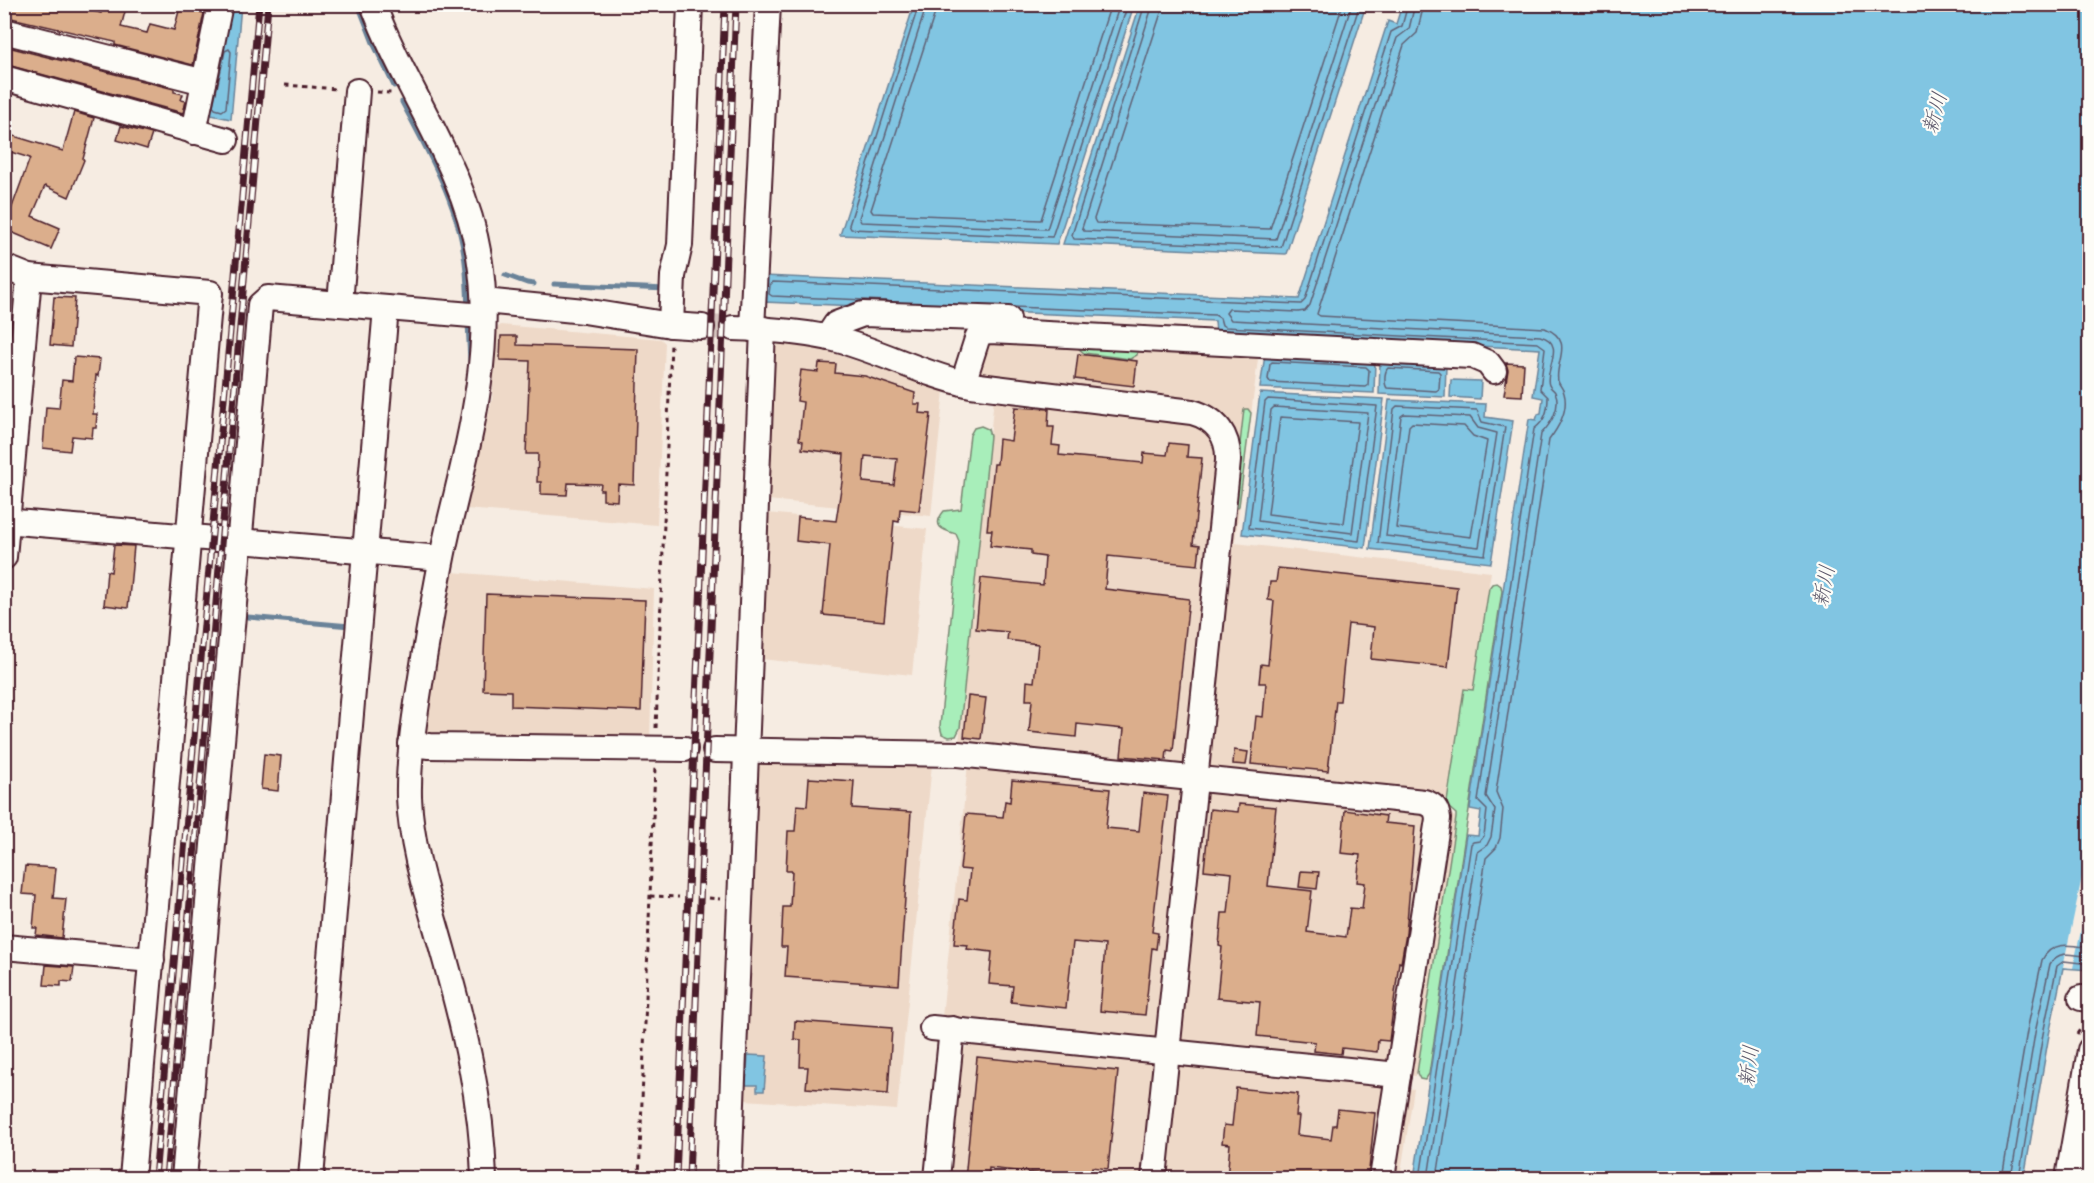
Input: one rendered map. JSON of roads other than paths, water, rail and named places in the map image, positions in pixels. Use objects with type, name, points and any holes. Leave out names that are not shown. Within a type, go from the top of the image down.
[{"type":"street","points":[[194,132],[220,4]]},
{"type":"street","points":[[373,4],[392,49],[460,187],[474,231],[484,308],[477,398],[441,558],[411,744],[409,800],[413,838],[470,1053],[480,1120],[484,1179]]},
{"type":"street","points":[[671,325],[673,276],[680,245],[690,4]]},
{"type":"street","points":[[729,1179],[746,752],[749,329],[768,4]]},
{"type":"street","points":[[4,31],[204,82]]},
{"type":"street","points":[[4,78],[226,140]]},
{"type":"street","points":[[340,304],[357,91]]},
{"type":"street","points":[[4,267],[29,277],[210,293],[132,1179]]},
{"type":"street","points":[[4,557],[29,277]]},
{"type":"street","points":[[184,1179],[260,305],[268,298],[386,308],[584,311],[671,325],[702,327]]},
{"type":"street","points":[[311,1179],[386,308]]},
{"type":"street","points":[[830,338],[836,324],[852,316],[873,313],[1187,327]]},
{"type":"street","points":[[749,329],[787,331],[830,338],[963,383],[1192,412],[1210,419],[1223,433],[1227,442],[1227,461],[1154,1179]]},
{"type":"street","points":[[963,383],[978,336],[990,331],[1472,356],[1488,363],[1494,371]]},
{"type":"street","points":[[6,521],[441,558]]},
{"type":"street","points":[[411,744],[684,749]]},
{"type":"street","points":[[715,750],[936,752],[1432,804],[1437,811],[1438,819],[1382,1179]]},
{"type":"street","points":[[4,947],[152,960]]},
{"type":"street","points":[[937,1179],[942,1029],[1398,1075]]},
{"type":"street","points":[[2068,1179],[2090,1050]]},
{"type":"water","points":[[229,5],[241,5],[231,119],[206,114]]},
{"type":"water","points":[[914,5],[1134,5],[1057,244],[840,235]]},
{"type":"water","points":[[1140,5],[1366,5],[1286,254],[1063,244]]},
{"type":"water","name":"新川","points":[[1402,5],[2089,5],[2089,970],[2063,968],[2024,1178],[1414,1178],[1466,835],[1478,836],[1481,811],[1470,809],[1529,419],[1536,420],[1538,414],[1541,413],[1543,398],[1533,396],[1540,349],[1216,333],[1215,321],[763,302],[764,276],[1299,299],[1388,21],[1396,24]]},
{"type":"water","points":[[1265,355],[1375,361],[1374,393],[1260,388]]},
{"type":"water","points":[[1380,362],[1446,365],[1445,397],[1379,394]]},
{"type":"water","points":[[1451,380],[1481,381],[1480,399],[1450,397]]},
{"type":"water","points":[[1260,393],[1384,399],[1365,548],[1242,534]]},
{"type":"water","points":[[1389,400],[1486,404],[1485,417],[1513,421],[1491,563],[1370,549]]},
{"type":"water","points":[[748,1055],[767,1056],[764,1091],[757,1091],[757,1085],[746,1085]]},
{"type":"waterway","points":[[358,4],[374,45],[394,86]]},
{"type":"waterway","points":[[402,102],[441,179],[456,220],[465,262],[468,308]]},
{"type":"waterway","points":[[505,275],[534,284]]},
{"type":"waterway","points":[[554,284],[666,289]]},
{"type":"waterway","points":[[468,322],[470,362]]},
{"type":"waterway","points":[[248,617],[350,626]]},
{"type":"tunnel","points":[[702,327],[733,328]]},
{"type":"railway","points":[[155,1178],[259,4]]},
{"type":"railway","points":[[166,1178],[268,4]]},
{"type":"railway","points":[[676,1178],[725,4]]},
{"type":"railway","points":[[689,1178],[736,4]]}]
